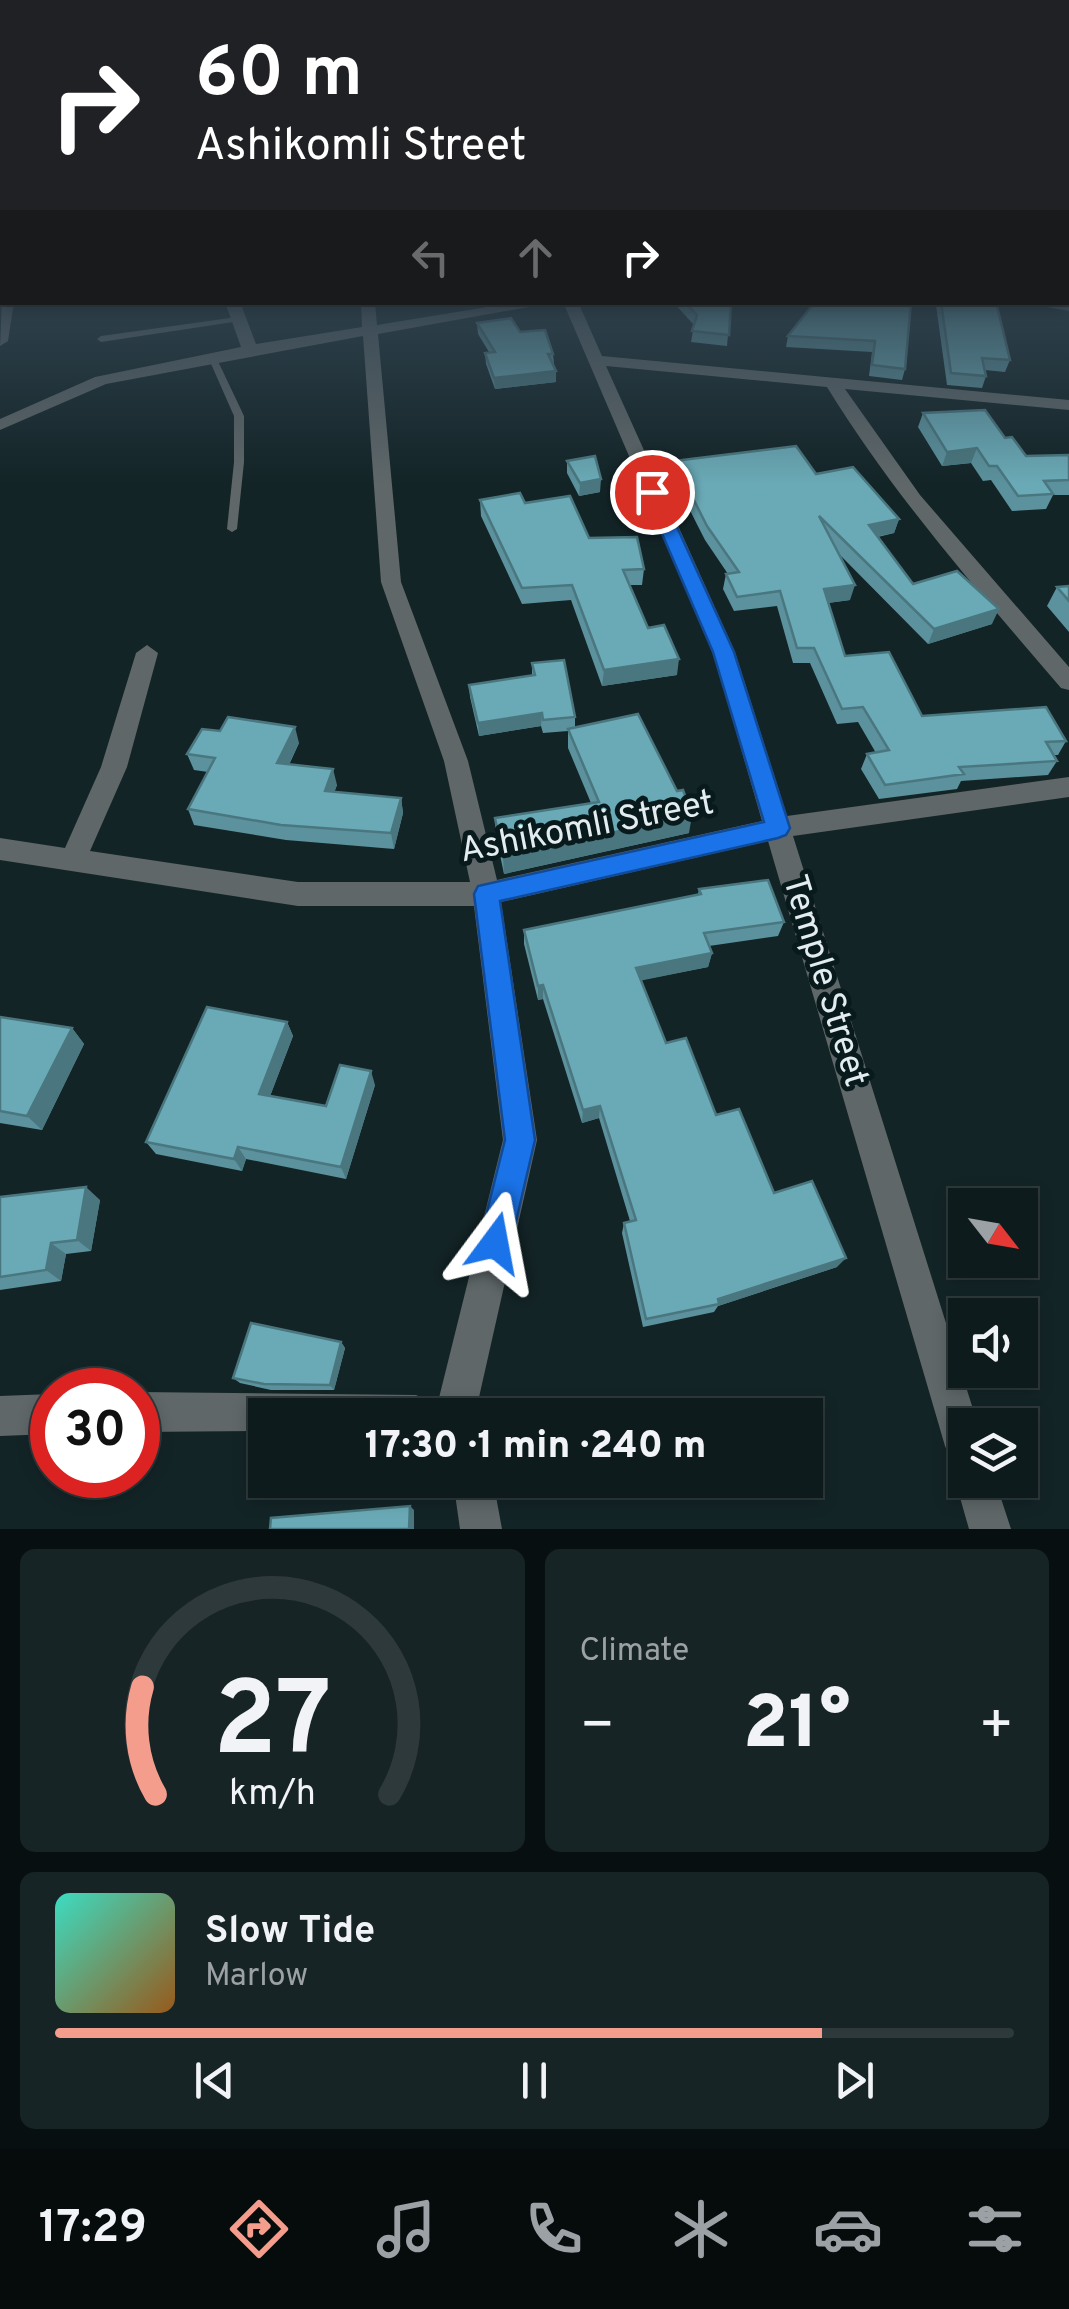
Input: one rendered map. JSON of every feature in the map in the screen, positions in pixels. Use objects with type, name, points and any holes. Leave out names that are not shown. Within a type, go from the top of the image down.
[{"type":"street","points":[[247,342],[250,350]]},
{"type":"street","points":[[0,425],[101,380],[301,342]]},
{"type":"street","points":[[372,342],[391,582],[456,761],[486,894],[520,1140],[459,1398]]},
{"type":"street","name":"Temple Street","points":[[587,342],[724,652],[954,1408]]},
{"type":"street","points":[[594,360],[1069,405]]},
{"type":"street","points":[[832,381],[866,439],[909,495],[1069,682]]},
{"type":"street","points":[[73,860],[114,768],[148,653]]},
{"type":"street","name":"Ashikomli Street","points":[[0,849],[298,894],[486,894],[778,828],[1069,787]]},
{"type":"street","points":[[160,1412],[248,1411]]},
{"type":"street","points":[[0,1416],[30,1415]]},
{"type":"street","points":[[467,1529],[470,1498]]},
{"type":"street","points":[[475,1498],[481,1529]]},
{"type":"street","points":[[981,1498],[990,1529]]},
{"type":"lane","points":[[212,358],[239,416],[240,462],[232,529]]},
{"type":"building","points":[[489,342],[549,342],[553,354],[548,354],[556,371],[494,378],[485,353],[495,352]]},
{"type":"building","points":[[875,342],[907,342],[905,369],[872,365]]},
{"type":"building","points":[[947,342],[1006,342],[1010,360],[982,358],[986,376],[951,373]]},
{"type":"building","points":[[985,410],[1005,438],[1012,437],[1026,456],[1069,455],[1069,480],[1044,481],[1053,494],[1018,496],[997,466],[989,466],[977,448],[947,452],[923,413]]},
{"type":"building","points":[[796,446],[816,474],[853,467],[899,519],[869,525],[913,584],[957,571],[999,609],[934,629],[819,516],[855,585],[824,589],[845,656],[889,652],[922,716],[1046,707],[1066,741],[1046,742],[1057,761],[959,767],[964,774],[885,785],[867,754],[889,750],[863,707],[842,709],[814,648],[797,648],[780,591],[737,597],[726,574],[739,572],[707,526],[674,461]]},
{"type":"building","points":[[595,456],[601,479],[580,483],[567,461]]},
{"type":"building","points":[[520,493],[525,503],[570,496],[589,538],[637,537],[644,569],[623,570],[648,628],[664,625],[679,659],[604,670],[572,585],[522,588],[480,500]]},
{"type":"building","points":[[1069,586],[1069,601],[1057,587]]},
{"type":"building","points":[[564,660],[575,717],[543,720],[542,713],[478,723],[469,685],[535,675],[532,663]]},
{"type":"building","points":[[638,714],[677,791],[683,790],[692,815],[503,857],[495,818],[599,802],[568,729]]},
{"type":"building","points":[[228,717],[295,727],[277,763],[333,769],[325,791],[401,798],[391,833],[281,825],[188,809],[215,758],[187,754],[202,729],[220,731]]},
{"type":"building","points":[[768,880],[784,922],[704,933],[712,953],[636,968],[666,1043],[686,1038],[716,1115],[739,1109],[774,1193],[812,1181],[846,1258],[718,1299],[719,1304],[646,1319],[624,1223],[636,1220],[600,1106],[583,1110],[543,985],[538,986],[524,930],[701,894],[699,889]]},
{"type":"building","points":[[207,1007],[287,1022],[259,1094],[326,1106],[340,1065],[371,1071],[341,1167],[238,1147],[234,1159],[146,1142]]},
{"type":"building","points":[[0,1017],[72,1028],[27,1116],[0,1111]]},
{"type":"building","points":[[86,1187],[77,1240],[51,1243],[46,1270],[0,1277],[0,1197]]},
{"type":"building","points":[[251,1323],[341,1342],[330,1385],[264,1384],[233,1378]]},
{"type":"building","points":[[410,1506],[409,1529],[270,1529],[271,1518]]},
{"type":"route","points":[[495,1243],[520,1140],[486,894],[778,828],[724,652],[652,492]]}]
